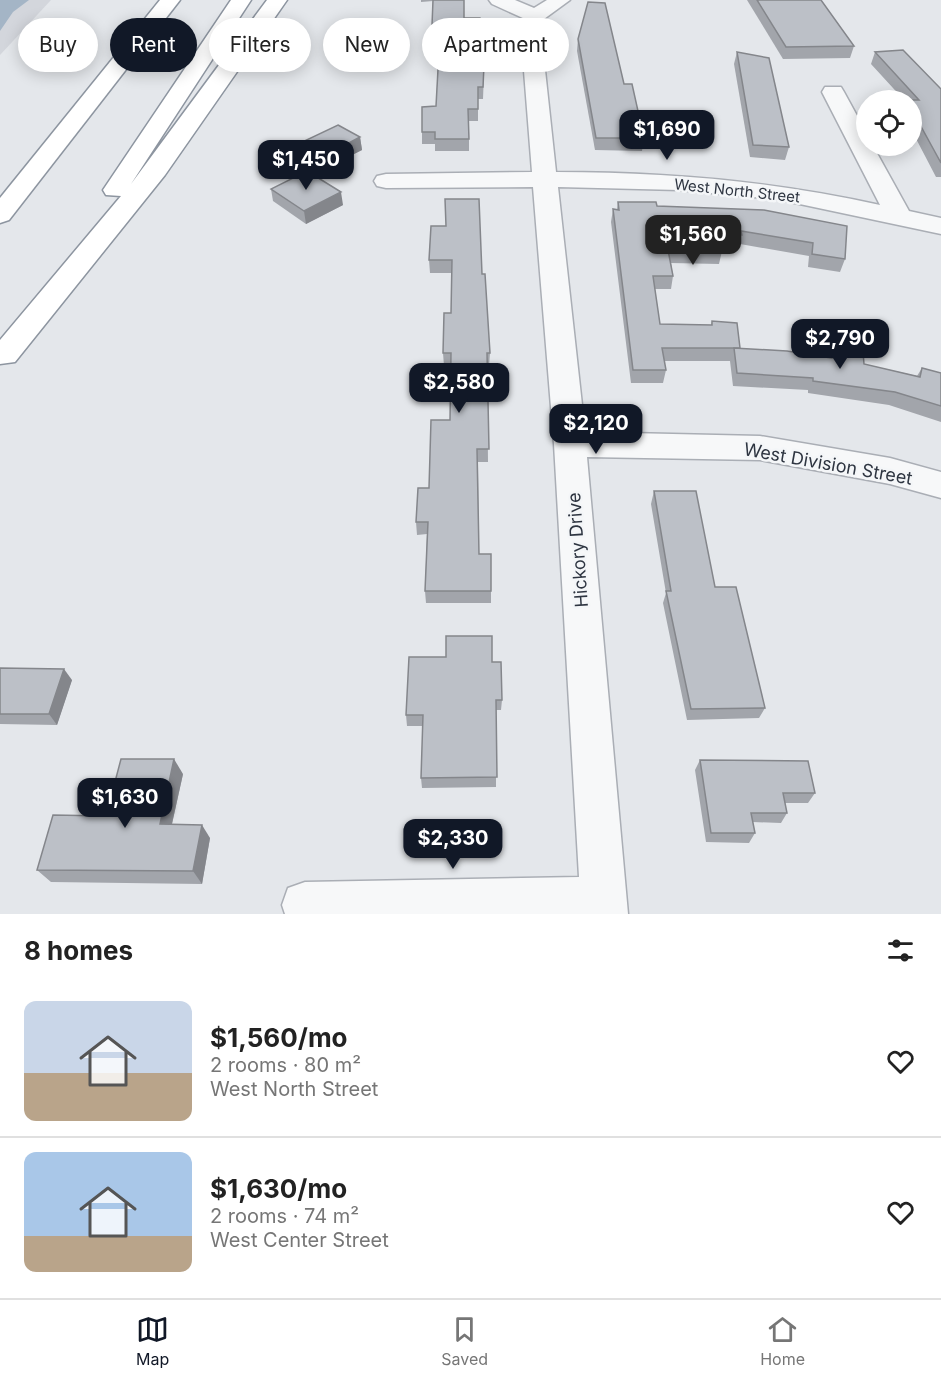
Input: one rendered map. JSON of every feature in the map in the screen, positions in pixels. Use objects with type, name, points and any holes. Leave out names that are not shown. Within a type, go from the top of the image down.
[{"type":"highway","points":[[0,215],[170,0]]},
{"type":"highway","points":[[2,358],[242,0]]},
{"type":"highway","points":[[2,358],[156,170],[277,0]]},
{"type":"street","points":[[499,0],[547,8]]},
{"type":"street","name":"Hickory Drive","points":[[547,8],[531,33],[570,444],[603,907]]},
{"type":"street","points":[[833,92],[898,217]]},
{"type":"street","name":"West North Street","points":[[386,181],[609,179],[742,188],[778,192],[941,226]]},
{"type":"street","name":"West Division Street","points":[[570,444],[760,448],[890,471],[941,485]]},
{"type":"street","points":[[305,905],[603,907]]},
{"type":"shaded area","points":[[0,0],[51,0],[34,18],[18,18],[18,36],[0,55]]},
{"type":"water","points":[[0,0],[29,0],[13,12],[0,31]]},
{"type":"building","points":[[433,0],[464,0],[464,18],[432,18]]},
{"type":"building","points":[[757,0],[821,0],[854,46],[786,47]]},
{"type":"building","points":[[588,2],[605,3],[624,84],[632,84],[644,138],[596,138],[578,39]]},
{"type":"building","points":[[903,50],[941,89],[941,163],[922,128],[922,90],[910,90],[875,52]]},
{"type":"building","points":[[737,52],[769,58],[789,147],[753,145]]},
{"type":"building","points":[[438,72],[484,72],[483,87],[478,87],[478,109],[468,109],[469,139],[435,139],[435,132],[422,132],[422,107],[436,106]]},
{"type":"building","points":[[338,125],[360,137],[321,158],[298,144]]},
{"type":"building","points":[[307,171],[341,192],[304,211],[271,189]]},
{"type":"building","points":[[445,199],[479,199],[482,274],[485,274],[490,353],[487,353],[489,449],[477,449],[479,554],[491,554],[491,591],[425,591],[428,522],[416,522],[418,488],[429,488],[431,420],[450,420],[451,353],[443,353],[444,313],[451,313],[452,260],[429,260],[431,226],[446,226]]},
{"type":"building","points":[[618,202],[656,202],[657,206],[764,210],[847,226],[845,259],[812,254],[813,243],[741,231],[742,235],[719,234],[722,251],[668,250],[673,276],[653,276],[660,324],[712,325],[712,321],[737,323],[740,348],[662,348],[666,370],[633,370],[613,209],[619,210]]},
{"type":"building","points":[[830,335],[862,339],[864,364],[920,377],[922,368],[941,373],[941,406],[895,392],[813,381],[813,378],[737,373],[734,348],[787,351],[832,358]]},
{"type":"building","points":[[654,491],[696,491],[715,587],[736,587],[765,708],[691,709],[666,591],[671,591]]},
{"type":"building","points":[[446,636],[492,636],[492,662],[501,662],[502,700],[496,700],[497,777],[421,778],[423,715],[406,715],[409,657],[446,657]]},
{"type":"building","points":[[0,668],[64,669],[49,714],[0,714]]},
{"type":"building","points":[[121,759],[174,759],[160,824],[202,825],[193,871],[37,870],[53,815],[106,816]]},
{"type":"building","points":[[700,760],[808,761],[815,793],[783,793],[787,813],[751,813],[755,833],[711,833]]}]
